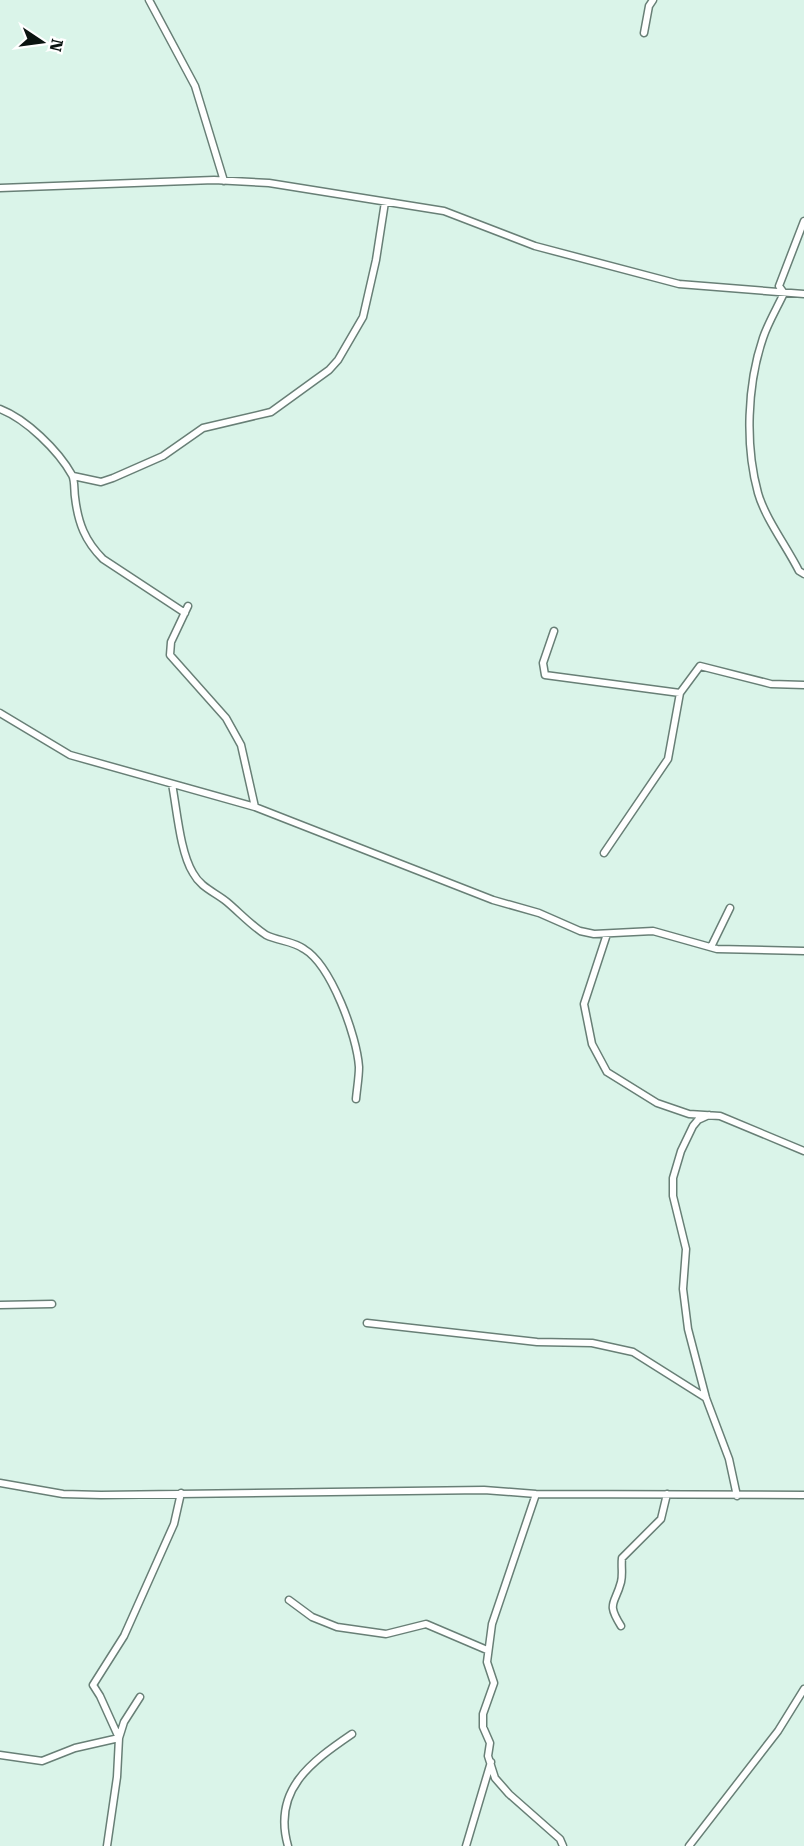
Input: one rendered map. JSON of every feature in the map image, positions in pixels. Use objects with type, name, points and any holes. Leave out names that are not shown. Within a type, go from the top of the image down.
[{"type":"street","points":[[149,0],[195,86],[224,181]]},
{"type":"street","points":[[644,33],[649,6],[653,0]]},
{"type":"street","points":[[0,188],[224,181],[268,183],[444,211],[535,246],[680,284],[804,294]]},
{"type":"street","points":[[73,476],[101,482],[113,478],[163,456],[203,428],[271,412],[329,370],[342,354],[363,317],[376,260],[385,202]]},
{"type":"street","points":[[784,292],[779,286],[804,221]]},
{"type":"street","points":[[784,292],[763,338],[754,378],[752,460],[759,495],[799,571],[804,574]]},
{"type":"street","points":[[0,409],[14,415],[42,438],[73,476],[78,524],[93,549],[103,559],[185,613]]},
{"type":"street","points":[[188,606],[171,642],[170,655],[226,718],[241,745],[255,807]]},
{"type":"street","points":[[554,631],[543,663],[545,675],[680,693]]},
{"type":"street","points":[[604,853],[668,759],[680,693],[700,666],[771,684],[804,685]]},
{"type":"street","points":[[0,713],[70,755],[255,807],[493,900],[539,913],[580,931],[607,934],[652,931],[711,947],[743,952],[804,951]]},
{"type":"street","points":[[172,784],[185,850],[192,872],[200,884],[226,901],[266,934],[306,949],[330,980],[345,1013],[356,1052],[359,1067],[356,1099]]},
{"type":"street","points":[[711,947],[730,908]]},
{"type":"street","points":[[607,934],[584,1004],[592,1044],[607,1072],[621,1083],[657,1103],[689,1114],[698,1120]]},
{"type":"street","points":[[689,1114],[709,1115],[731,1120],[804,1151]]},
{"type":"street","points":[[709,1115],[698,1120],[675,1166],[673,1196],[686,1249],[684,1307],[706,1398],[729,1459],[737,1496]]},
{"type":"street","points":[[0,1305],[52,1304]]},
{"type":"street","points":[[367,1323],[537,1342],[592,1343],[633,1352],[706,1398]]},
{"type":"street","points":[[0,1483],[63,1494],[484,1490],[536,1494],[804,1495]]},
{"type":"street","points":[[119,1738],[93,1685],[124,1636],[174,1524],[181,1493]]},
{"type":"street","points":[[536,1494],[492,1624],[487,1662],[494,1683],[483,1714],[483,1727],[490,1743],[488,1756],[495,1778],[509,1794],[560,1839],[563,1846]]},
{"type":"street","points":[[621,1626],[613,1613],[612,1602],[622,1579],[622,1558],[661,1519],[667,1494]]},
{"type":"street","points":[[289,1600],[312,1617],[337,1627],[386,1634],[426,1624],[487,1650]]},
{"type":"street","points":[[688,1846],[778,1731],[804,1689]]},
{"type":"street","points":[[107,1846],[117,1777],[119,1738],[124,1722],[140,1697]]},
{"type":"street","points":[[288,1846],[283,1820],[296,1782],[319,1757],[352,1734]]},
{"type":"street","points":[[0,1755],[42,1761],[75,1748],[119,1738]]},
{"type":"street","points":[[466,1846],[491,1762]]},
{"type":"street","points":[[485,1777],[495,1778]]}]
